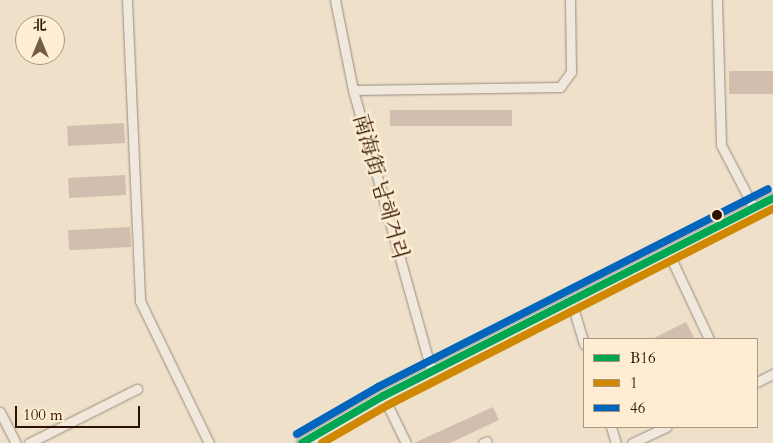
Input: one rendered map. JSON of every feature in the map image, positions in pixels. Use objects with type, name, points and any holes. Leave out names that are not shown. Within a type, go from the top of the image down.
[{"type":"main road","points":[[302,443],[318,439],[383,396],[572,304],[773,198]]},
{"type":"street","points":[[127,0],[140,301],[209,443]]},
{"type":"street","name":"南海街 남해거리","points":[[335,0],[354,90],[432,373]]},
{"type":"street","points":[[354,90],[560,87],[571,72],[570,0]]},
{"type":"street","points":[[716,0],[721,145],[754,208]]},
{"type":"street","points":[[669,254],[709,338]]},
{"type":"street","points":[[572,304],[583,341]]},
{"type":"street","points":[[758,382],[773,374]]},
{"type":"street","points":[[29,443],[137,388]]},
{"type":"street","points":[[383,396],[406,443]]},
{"type":"street","points":[[0,412],[16,443]]},
{"type":"street","points":[[610,428],[616,443]]},
{"type":"street","points":[[632,443],[664,428]]},
{"type":"building","points":[[729,71],[773,71],[773,94],[729,94]]},
{"type":"building","points":[[390,110],[512,110],[512,126],[390,126]]},
{"type":"building","points":[[124,123],[125,143],[68,146],[67,126]]},
{"type":"building","points":[[125,175],[126,195],[69,198],[68,178]]},
{"type":"building","points":[[130,227],[131,247],[69,250],[68,230]]},
{"type":"building","points":[[686,322],[694,338],[654,338]]},
{"type":"building","points":[[493,407],[499,420],[450,443],[414,443]]},
{"type":"transit line","name":"46","points":[[297,434],[378,387],[768,189]]},
{"type":"transit line","name":"B16","points":[[302,443],[383,396],[773,198]]},
{"type":"transit line","name":"1","points":[[322,443],[388,405],[773,209]]}]
